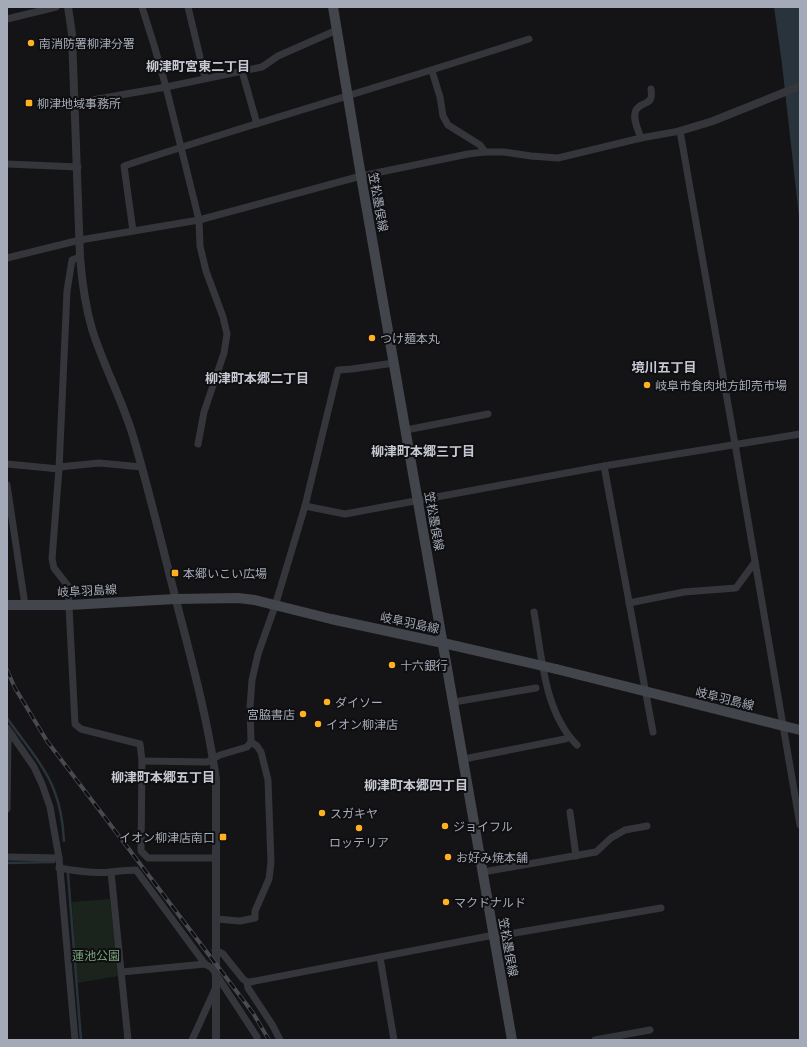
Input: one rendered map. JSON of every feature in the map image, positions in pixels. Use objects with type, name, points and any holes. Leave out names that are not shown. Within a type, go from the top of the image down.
[{"type":"main road","name":"笠松墨俣線","points":[[333,7],[361,176],[484,872],[512,1040]]},
{"type":"main road","name":"岐阜羽島線","points":[[7,605],[70,604],[176,599],[238,598],[255,600],[331,619],[544,666],[800,730]]},
{"type":"street","points":[[7,19],[56,7]]},
{"type":"street","points":[[68,7],[72,34],[78,167],[80,258],[84,296],[92,330],[132,434],[142,467],[199,689],[213,758],[216,780],[216,1040]]},
{"type":"street","points":[[142,7],[166,87],[199,220],[200,246],[206,271],[223,317],[227,334],[224,353],[204,412],[198,444]]},
{"type":"street","points":[[188,7],[205,78]]},
{"type":"street","points":[[75,103],[166,87],[262,67],[278,56],[337,30]]},
{"type":"street","points":[[133,231],[124,166],[348,95],[432,71],[529,39]]},
{"type":"street","points":[[242,71],[257,124]]},
{"type":"street","points":[[432,71],[440,97],[443,116],[448,125],[480,144],[485,152]]},
{"type":"street","points":[[7,258],[80,240],[199,220],[361,176],[485,152],[504,152],[558,158],[641,138],[680,131],[714,121],[800,86]]},
{"type":"street","points":[[641,138],[636,123],[635,114],[637,108],[649,101],[652,94],[651,89]]},
{"type":"street","points":[[680,131],[736,444],[800,825]]},
{"type":"street","points":[[7,164],[78,167]]},
{"type":"street","points":[[80,258],[72,260],[66,291],[59,468],[52,559],[54,568],[68,586],[75,724],[81,729],[140,744],[142,761],[142,850],[148,858],[216,858]]},
{"type":"street","points":[[142,761],[207,762],[220,754],[247,747],[251,742],[250,707],[252,680],[258,654],[275,606],[305,506],[338,370],[394,363]]},
{"type":"street","points":[[406,430],[488,414]]},
{"type":"street","points":[[305,506],[345,514],[604,466],[800,434]]},
{"type":"street","points":[[7,464],[59,468],[98,463],[142,467]]},
{"type":"street","points":[[604,466],[652,732]]},
{"type":"street","points":[[7,485],[26,605]]},
{"type":"street","points":[[629,603],[684,592],[736,588],[755,562]]},
{"type":"street","points":[[534,612],[550,696],[558,718],[568,737],[577,745]]},
{"type":"street","points":[[454,702],[536,688]]},
{"type":"street","points":[[7,728],[34,767],[50,807],[59,858],[75,1040]]},
{"type":"street","points":[[7,809],[8,741],[12,735]]},
{"type":"street","points":[[464,759],[565,739],[568,737]]},
{"type":"street","points":[[216,919],[240,920],[255,918],[255,911],[269,878],[268,780],[261,752],[257,746],[251,742]]},
{"type":"street","points":[[570,812],[576,856]]},
{"type":"street","points":[[484,872],[596,852],[611,838],[625,830],[646,826]]},
{"type":"street","points":[[7,856],[59,858]]},
{"type":"street","points":[[59,868],[76,871],[111,872],[118,870],[136,870],[206,964],[212,968],[257,1037],[257,1040]]},
{"type":"street","points":[[111,872],[128,1040]]},
{"type":"street","points":[[247,982],[494,935],[504,936],[661,908]]},
{"type":"street","points":[[216,950],[223,954],[247,982],[248,988],[273,1026],[280,1040]]},
{"type":"street","points":[[380,957],[394,1040]]},
{"type":"street","points":[[122,972],[206,964]]},
{"type":"street","points":[[192,1040],[216,987]]},
{"type":"street","points":[[594,1040],[650,1030]]},
{"type":"green space","name":"蓮池公園","points":[[110,899],[118,976],[77,983],[72,902]]},
{"type":"shaded area","points":[[774,7],[800,7],[800,226],[782,64]]},
{"type":"waterway","points":[[7,718],[34,754],[51,784],[60,810],[64,841]]},
{"type":"waterway","points":[[7,863],[54,862]]},
{"type":"waterway","points":[[68,874],[81,1040]]},
{"type":"railway","points":[[7,670],[15,688],[47,741],[253,1013],[269,1040]]},
{"type":"place","name":"南消防署柳津分署","points":[[31,43]]},
{"type":"place","name":"柳津地域事務所","points":[[29,103]]},
{"type":"place","name":"つけ麺本丸","points":[[372,338]]},
{"type":"place","name":"岐阜市食肉地方卸売市場","points":[[647,385]]},
{"type":"place","name":"本郷いこい広場","points":[[175,573]]},
{"type":"place","name":"十六銀行","points":[[392,665]]},
{"type":"place","name":"ダイソー","points":[[327,702]]},
{"type":"place","name":"宮脇書店","points":[[303,714]]},
{"type":"place","name":"イオン柳津店","points":[[318,724]]},
{"type":"place","name":"スガキヤ","points":[[322,813]]},
{"type":"place","name":"ジョイフル","points":[[445,826]]},
{"type":"place","name":"ロッテリア","points":[[359,828]]},
{"type":"place","name":"イオン柳津店南口","points":[[223,837]]},
{"type":"place","name":"お好み焼本舗","points":[[448,857]]},
{"type":"place","name":"マクドナルド","points":[[446,902]]},
{"type":"district","name":"柳津町宮東二丁目","points":[[198,66]]},
{"type":"district","name":"境川五丁目","points":[[664,367]]},
{"type":"district","name":"柳津町本郷二丁目","points":[[257,378]]},
{"type":"district","name":"柳津町本郷三丁目","points":[[423,451]]},
{"type":"district","name":"柳津町本郷五丁目","points":[[163,777]]},
{"type":"district","name":"柳津町本郷四丁目","points":[[416,785]]}]
